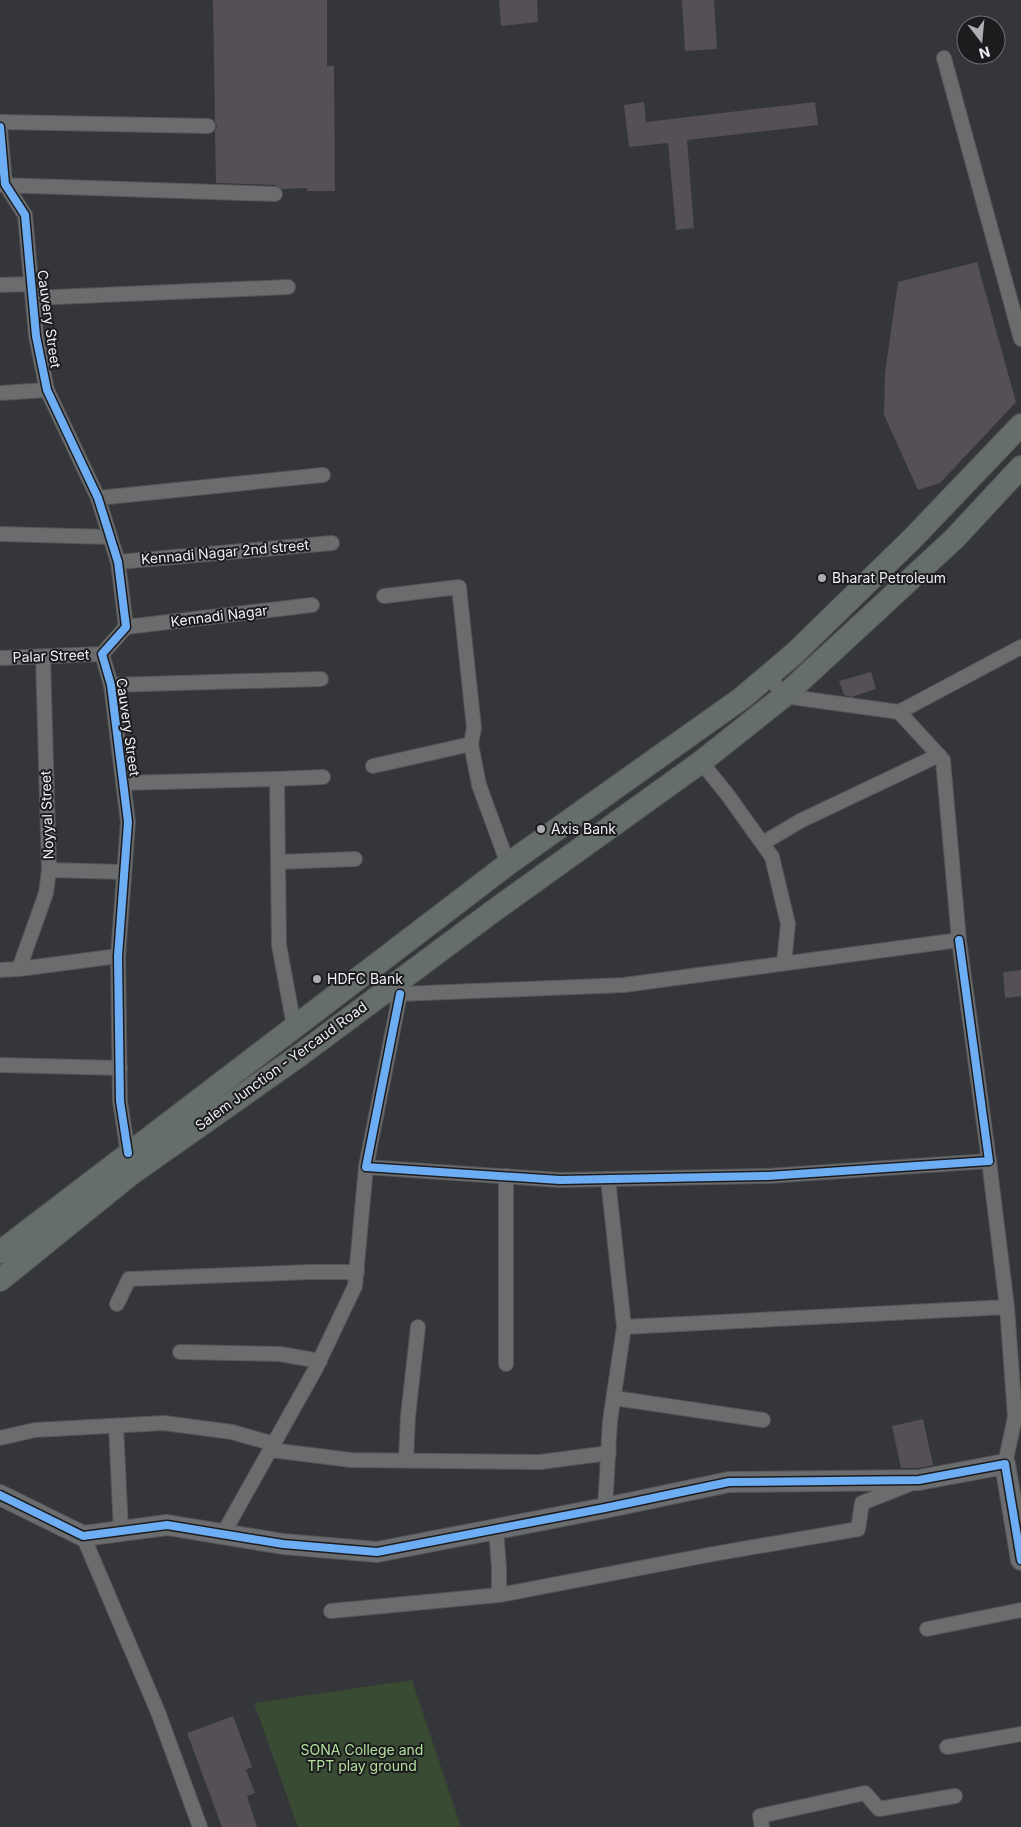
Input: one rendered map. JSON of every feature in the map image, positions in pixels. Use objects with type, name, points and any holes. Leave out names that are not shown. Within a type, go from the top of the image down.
[{"type":"main road","points":[[1,1249],[508,864],[742,698],[795,652],[913,538],[1021,425]]},
{"type":"main road","name":"Salem Junction - Yercaud Road","points":[[0,1280],[131,1174],[300,1055],[371,1001],[700,762],[784,696],[954,539],[1021,467]]},
{"type":"main road","points":[[360,976],[371,1001]]},
{"type":"street","points":[[944,58],[1021,339]]},
{"type":"street","points":[[0,122],[208,126]]},
{"type":"street","name":"Cauvery Street","points":[[0,127],[2,184],[24,215],[36,336],[47,390],[98,498],[118,562],[126,627]]},
{"type":"street","points":[[2,184],[275,194]]},
{"type":"street","points":[[0,285],[32,291],[288,287]]},
{"type":"street","points":[[0,393],[47,390]]},
{"type":"street","points":[[98,498],[323,475]]},
{"type":"street","points":[[0,534],[110,536]]},
{"type":"street","name":"Kennadi Nagar 2nd street","points":[[118,562],[332,543]]},
{"type":"street","points":[[384,596],[459,587],[474,728],[471,744],[479,785],[508,864]]},
{"type":"street","name":"Kennadi Nagar","points":[[126,627],[312,605]]},
{"type":"street","points":[[102,654],[126,627]]},
{"type":"street","points":[[768,675],[784,696],[899,712],[1021,647]]},
{"type":"street","name":"Cauvery Street","points":[[102,654],[111,685],[128,822],[118,956],[120,1101],[128,1153]]},
{"type":"street","name":"Palar Street","points":[[0,658],[102,654]]},
{"type":"street","name":"Noyyal Street","points":[[19,969],[46,893],[49,870],[43,657]]},
{"type":"street","points":[[111,685],[321,680]]},
{"type":"street","points":[[899,712],[943,760],[959,940],[1018,1403],[1004,1464],[1015,1490],[1021,1560]]},
{"type":"street","points":[[373,766],[471,744]]},
{"type":"street","points":[[762,843],[800,821],[939,755]]},
{"type":"street","points":[[700,762],[727,794],[772,857],[788,924],[784,963]]},
{"type":"street","points":[[123,783],[323,777]]},
{"type":"street","points":[[277,779],[279,945],[294,1026]]},
{"type":"street","points":[[278,862],[355,859]]},
{"type":"street","points":[[49,870],[124,872]]},
{"type":"street","points":[[371,1001],[400,994],[624,985],[959,940]]},
{"type":"street","points":[[0,970],[118,956]]},
{"type":"street","points":[[223,1534],[320,1361],[356,1286],[366,1167],[400,994]]},
{"type":"street","points":[[0,1065],[120,1068]]},
{"type":"street","points":[[366,1167],[560,1180],[768,1176],[988,1161]]},
{"type":"street","points":[[506,1176],[506,1364]]},
{"type":"street","points":[[605,1508],[614,1398],[624,1327],[608,1179]]},
{"type":"street","points":[[117,1304],[129,1279],[357,1272]]},
{"type":"street","points":[[624,1327],[1007,1307]]},
{"type":"street","points":[[406,1460],[408,1416],[418,1327]]},
{"type":"street","points":[[180,1352],[280,1354],[320,1361]]},
{"type":"street","points":[[614,1398],[762,1420]]},
{"type":"street","points":[[0,1438],[35,1430],[164,1423],[232,1432],[272,1447],[351,1460],[540,1462],[609,1453]]},
{"type":"street","points":[[116,1426],[121,1531]]},
{"type":"street","points":[[0,1495],[83,1536],[167,1525],[283,1544],[377,1552],[729,1482],[919,1480],[1004,1464]]},
{"type":"street","points":[[331,1610],[499,1595],[713,1554],[858,1529],[862,1503],[919,1480]]},
{"type":"street","points":[[496,1529],[500,1568],[499,1595]]},
{"type":"street","points":[[83,1536],[158,1712],[200,1827]]},
{"type":"street","points":[[927,1629],[1021,1610]]},
{"type":"street","points":[[947,1747],[1021,1734]]},
{"type":"street","points":[[762,1827],[760,1816],[865,1793],[879,1810],[955,1796]]},
{"type":"green space","name":"SONA College and TPT play ground","points":[[412,1680],[461,1827],[298,1827],[254,1703]]},
{"type":"building","points":[[213,0],[327,0],[327,66],[334,66],[335,191],[307,191],[307,188],[282,189],[275,185],[216,183],[215,131],[217,126],[215,121]]},
{"type":"building","points":[[499,0],[537,0],[538,22],[501,26]]},
{"type":"building","points":[[682,0],[714,0],[717,49],[685,51]]},
{"type":"building","points":[[644,102],[646,122],[815,102],[818,125],[687,140],[694,228],[676,230],[668,143],[629,147],[624,105]]},
{"type":"building","points":[[977,262],[1016,402],[940,483],[918,490],[884,415],[885,373],[898,282]]},
{"type":"building","points":[[871,672],[876,689],[852,697],[844,695],[839,681]]},
{"type":"building","points":[[1021,970],[1021,996],[1005,998],[1003,972]]},
{"type":"building","points":[[923,1419],[933,1465],[918,1468],[901,1468],[892,1426]]},
{"type":"building","points":[[233,1716],[252,1767],[246,1770],[255,1793],[247,1796],[257,1827],[222,1827],[187,1733]]},
{"type":"cycle path","points":[[0,127],[5,184],[25,215],[36,336],[47,390],[98,498],[118,562],[126,627],[102,654],[111,685],[128,822],[118,956],[120,1101],[128,1153]]},
{"type":"cycle path","points":[[400,994],[366,1167],[560,1180],[768,1176],[989,1161],[959,940]]},
{"type":"cycle path","points":[[0,1495],[83,1536],[167,1525],[283,1544],[377,1552],[729,1482],[919,1480],[1005,1464],[1021,1560]]},
{"type":"place","name":"Bharat Petroleum","points":[[822,578]]},
{"type":"place","name":"Axis Bank","points":[[541,829]]},
{"type":"place","name":"HDFC Bank","points":[[317,979]]}]
